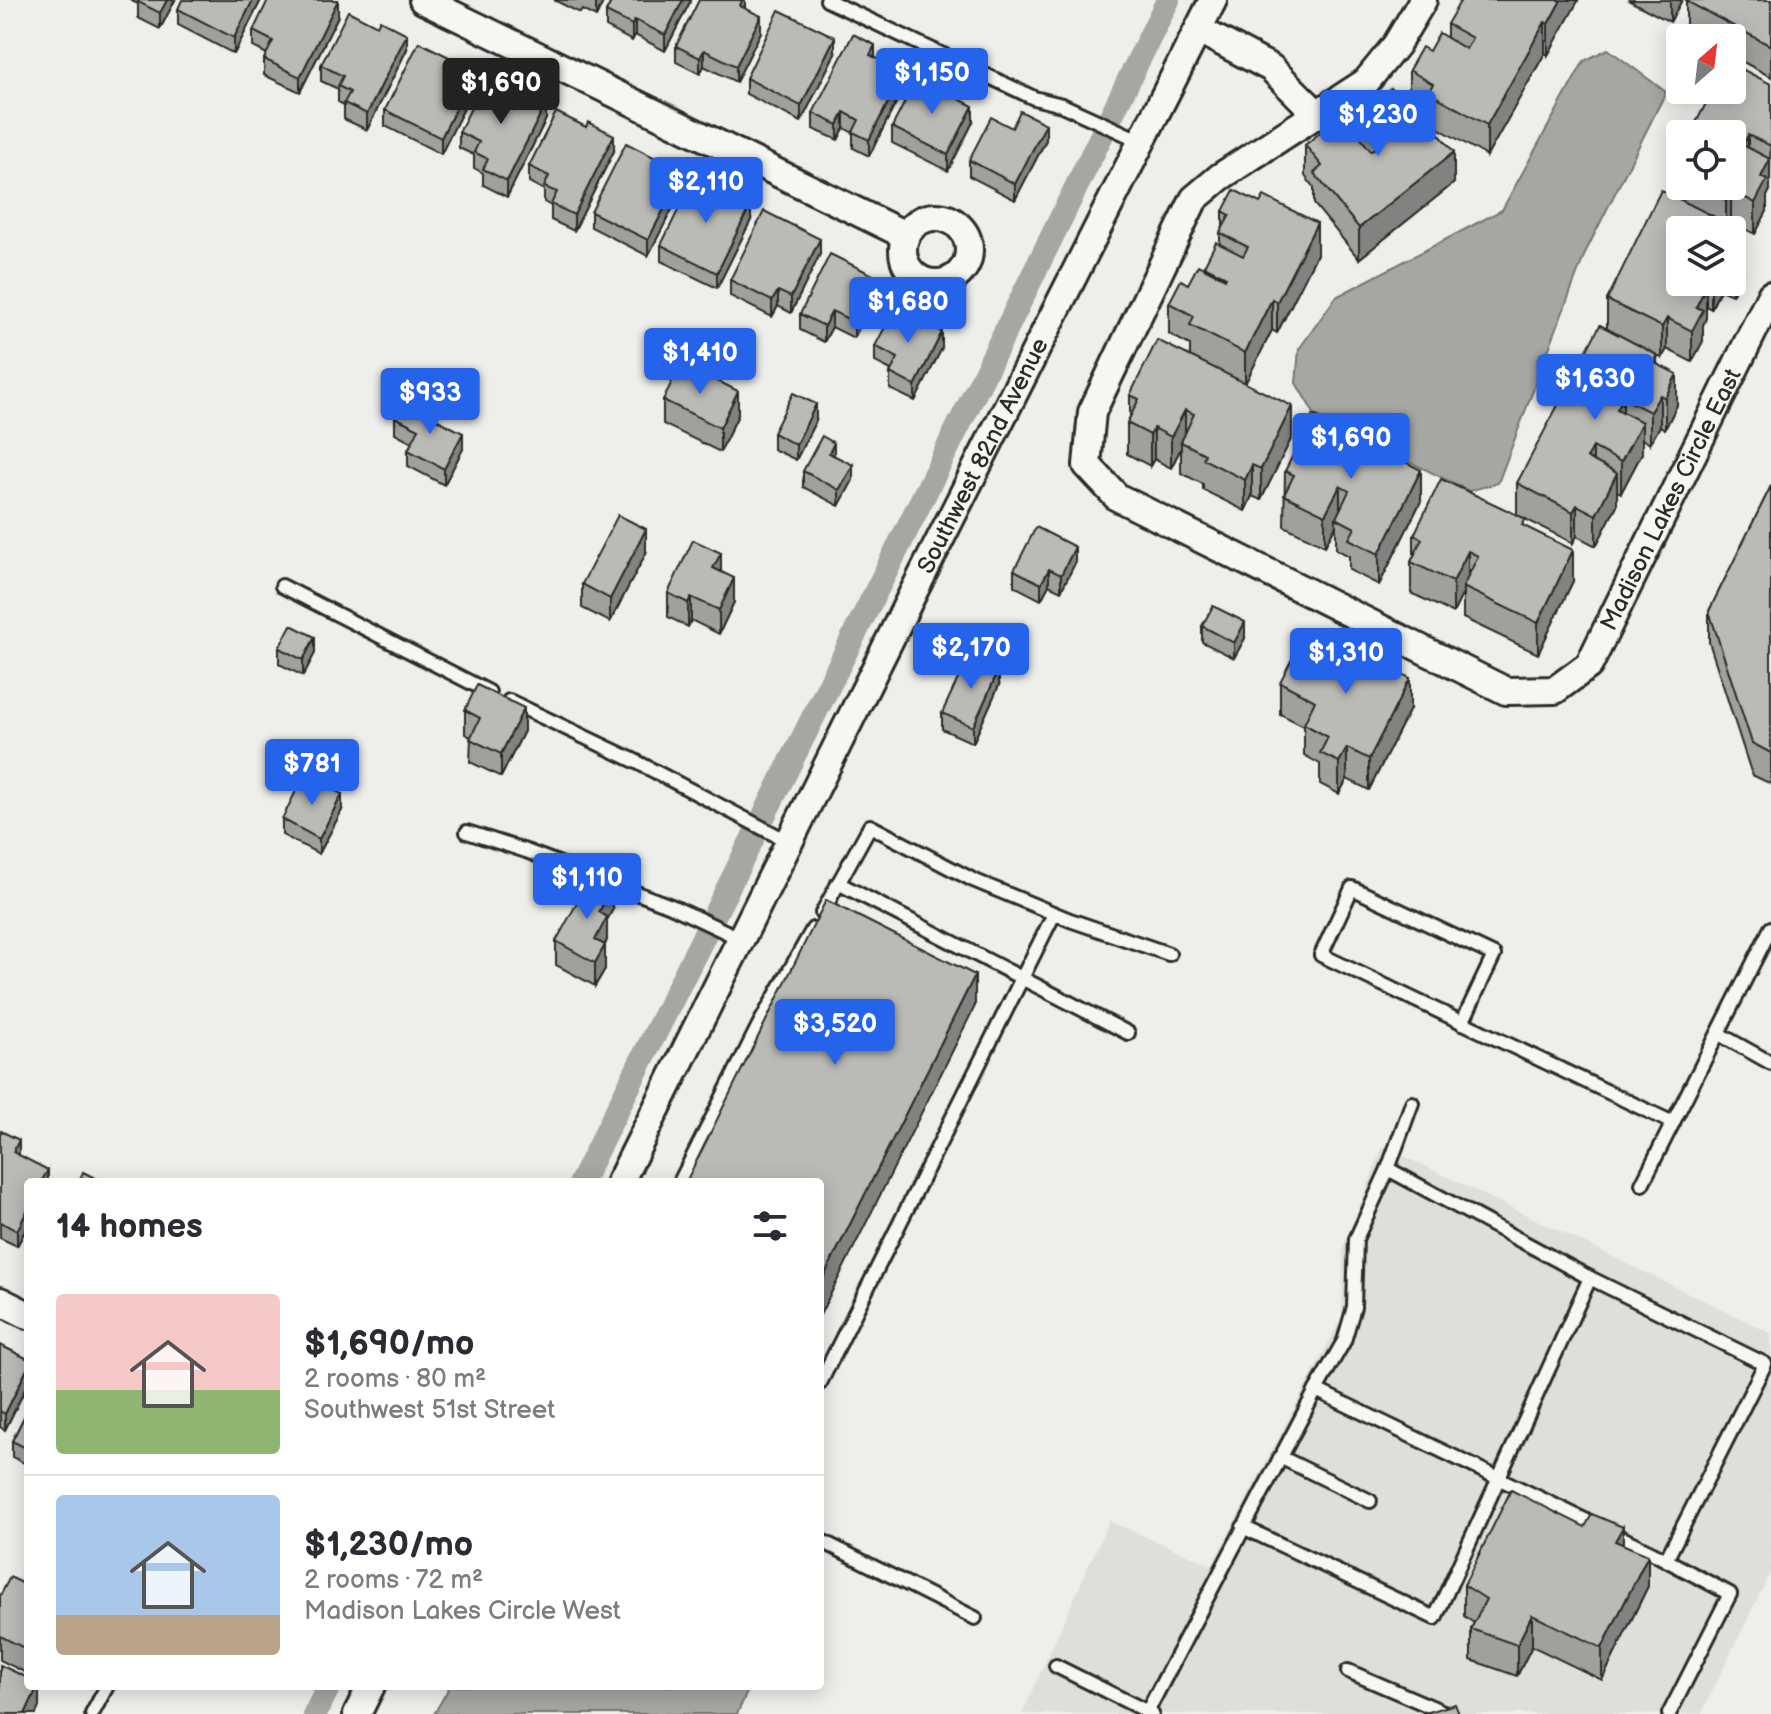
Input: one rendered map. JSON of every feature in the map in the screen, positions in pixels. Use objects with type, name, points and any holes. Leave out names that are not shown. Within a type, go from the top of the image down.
[{"type":"street","points":[[423,0],[905,235]]},
{"type":"street","name":"Southwest 82nd Avenue","points":[[622,1178],[730,934],[789,842],[1213,0]]},
{"type":"street","points":[[1199,30],[1271,68],[1316,113],[1366,82],[1396,45],[1423,0]]},
{"type":"street","name":"Madison Lakes Circle East","points":[[1316,113],[1220,177],[1194,199],[1092,412],[1087,465],[1117,497],[1506,691],[1555,690],[1589,665],[1771,295]]},
{"type":"street","points":[[0,1301],[24,1313]]},
{"type":"street","points":[[357,1714],[369,1690]]},
{"type":"lane","points":[[827,0],[1034,98],[1062,105],[1143,142]]},
{"type":"lane","points":[[282,586],[455,676],[635,761],[789,842]]},
{"type":"lane","points":[[682,1178],[759,1025],[870,826],[973,880],[1054,914],[1169,954]]},
{"type":"lane","points":[[467,832],[526,851],[683,911],[730,934]]},
{"type":"lane","points":[[838,883],[1128,1033]]},
{"type":"lane","points":[[1462,1023],[1494,955],[1352,888],[1321,955],[1462,1023],[1673,1123]]},
{"type":"lane","points":[[824,1375],[1054,914]]},
{"type":"lane","points":[[1642,1184],[1771,928]]},
{"type":"lane","points":[[1719,1034],[1771,1063]]},
{"type":"lane","points":[[1056,1666],[1148,1713],[1243,1527],[1344,1341],[1354,1307],[1356,1239],[1388,1169],[1412,1103]]},
{"type":"lane","points":[[1388,1169],[1590,1278],[1765,1364],[1666,1560]]},
{"type":"lane","points":[[1243,1527],[1435,1618],[1590,1278]]},
{"type":"lane","points":[[1316,1390],[1730,1594],[1669,1714]]},
{"type":"lane","points":[[1280,1457],[1370,1501]]},
{"type":"lane","points":[[824,1542],[975,1618]]},
{"type":"lane","points":[[1348,1671],[1448,1714]]},
{"type":"lane","points":[[92,1714],[105,1690]]},
{"type":"shaded area","points":[[1608,49],[1666,92],[1586,251],[1498,483],[1469,491],[1315,415],[1296,383],[1299,349],[1336,297],[1502,210],[1584,61]]},
{"type":"shaded area","points":[[1383,1146],[1771,1333],[1771,1571],[1701,1714],[1022,1714],[1109,1521],[1212,1565],[1342,1317],[1343,1248]]},
{"type":"shaded area","points":[[448,1690],[748,1690],[737,1714],[434,1714]]},
{"type":"building","points":[[138,0],[167,0],[160,13]]},
{"type":"building","points":[[182,0],[253,0],[234,38],[178,9]]},
{"type":"building","points":[[268,0],[338,0],[300,77],[264,59],[273,41],[253,31]]},
{"type":"building","points":[[612,0],[683,0],[665,35],[635,20],[632,25],[606,12]]},
{"type":"building","points":[[699,0],[742,0],[740,6],[761,16],[736,66],[704,50],[700,58],[676,46]]},
{"type":"building","points":[[1461,0],[1561,0],[1548,24],[1545,22],[1487,125],[1428,92],[1433,84],[1409,70],[1422,47],[1429,51],[1439,33],[1466,49],[1472,38],[1447,24]]},
{"type":"building","points":[[1771,0],[1771,46],[1746,33],[1746,24],[1729,24],[1686,1]]},
{"type":"building","points":[[779,10],[835,37],[801,106],[746,78]]},
{"type":"building","points":[[348,11],[377,26],[380,20],[407,34],[367,114],[344,103],[350,92],[338,86],[343,76],[321,65]]},
{"type":"building","points":[[853,34],[875,45],[870,55],[884,62],[878,73],[898,83],[869,140],[853,132],[859,120],[844,112],[838,125],[813,113]]},
{"type":"building","points":[[419,42],[475,70],[441,138],[385,110]]},
{"type":"building","points":[[1746,71],[1771,84],[1771,146],[1748,135],[1746,139],[1746,120],[1697,120],[1706,104],[1746,104]]},
{"type":"building","points":[[487,76],[501,83],[498,89],[515,98],[519,89],[546,103],[507,181],[483,169],[488,159],[474,152],[479,142],[459,132]]},
{"type":"building","points":[[917,78],[973,106],[948,155],[892,127]]},
{"type":"building","points":[[1391,88],[1409,110],[1415,105],[1454,152],[1359,228],[1314,173],[1322,166],[1305,145],[1326,128],[1335,139],[1351,126],[1371,151],[1381,143],[1362,120],[1378,107],[1373,102]]},
{"type":"building","points":[[1020,111],[1046,124],[1015,184],[969,160],[991,117],[1012,128]]},
{"type":"building","points":[[556,112],[586,127],[588,122],[614,135],[574,215],[551,204],[557,192],[544,187],[549,176],[529,166]]},
{"type":"building","points":[[626,143],[683,172],[648,240],[591,212]]},
{"type":"building","points":[[1746,147],[1770,159],[1761,177],[1767,180],[1755,203],[1746,198]]},
{"type":"building","points":[[693,180],[706,187],[708,183],[751,204],[717,273],[661,245]]},
{"type":"building","points":[[1234,190],[1260,203],[1264,196],[1317,223],[1277,302],[1272,299],[1245,353],[1190,325],[1194,316],[1169,303],[1181,280],[1188,284],[1198,265],[1225,279],[1204,266],[1216,242],[1243,256],[1248,247],[1220,233],[1230,215],[1223,211]]},
{"type":"building","points":[[1661,190],[1666,192],[1666,200],[1681,200],[1713,216],[1666,216],[1666,296],[1702,296],[1696,307],[1703,310],[1692,331],[1667,318],[1662,327],[1607,300]]},
{"type":"building","points":[[764,211],[820,239],[791,297],[778,291],[772,301],[730,280]]},
{"type":"building","points":[[830,254],[877,277],[854,322],[832,311],[824,326],[800,314]]},
{"type":"building","points":[[895,308],[942,332],[915,386],[890,373],[898,358],[875,346]]},
{"type":"building","points":[[1600,325],[1657,355],[1653,362],[1677,374],[1665,398],[1660,395],[1650,412],[1623,398],[1617,409],[1642,422],[1621,462],[1593,447],[1587,458],[1617,473],[1596,515],[1577,505],[1573,512],[1517,483]]},
{"type":"building","points":[[1157,340],[1292,406],[1261,469],[1252,465],[1245,480],[1203,459],[1205,454],[1181,442],[1194,414],[1185,410],[1171,437],[1154,428],[1150,435],[1127,423],[1139,399],[1130,395]]},
{"type":"building","points":[[681,363],[738,391],[720,428],[663,400]]},
{"type":"building","points":[[793,393],[816,404],[796,445],[773,433]]},
{"type":"building","points":[[403,402],[463,433],[444,469],[408,450],[419,429],[395,417]]},
{"type":"building","points":[[1313,415],[1421,470],[1379,554],[1349,539],[1355,528],[1336,518],[1349,491],[1340,486],[1325,515],[1284,495],[1294,475],[1285,471]]},
{"type":"building","points":[[822,436],[834,443],[829,453],[853,465],[839,490],[803,471]]},
{"type":"building","points":[[1441,479],[1526,519],[1522,525],[1573,550],[1538,623],[1463,587],[1478,556],[1468,551],[1453,582],[1411,562],[1422,539],[1414,535]]},
{"type":"building","points":[[1771,486],[1771,753],[1752,743],[1709,611]]},
{"type":"building","points":[[618,515],[646,529],[610,599],[582,584]]},
{"type":"building","points":[[1036,527],[1075,547],[1061,575],[1049,569],[1041,584],[1014,570]]},
{"type":"building","points":[[693,540],[721,553],[713,568],[734,578],[719,610],[691,597],[688,603],[668,593]]},
{"type":"building","points":[[1213,606],[1245,622],[1234,643],[1202,626]]},
{"type":"building","points":[[291,625],[315,637],[303,660],[279,648]]},
{"type":"building","points":[[1326,635],[1410,678],[1369,759],[1347,748],[1339,762],[1320,753],[1328,737],[1304,724],[1315,701],[1280,682],[1296,651],[1314,660]]},
{"type":"building","points":[[969,655],[999,669],[973,727],[942,713]]},
{"type":"building","points":[[477,685],[524,708],[501,754],[470,739],[480,718],[465,710]]},
{"type":"building","points":[[304,775],[342,794],[319,839],[282,819]]},
{"type":"building","points":[[593,874],[613,885],[599,912],[607,917],[595,940],[605,945],[595,963],[556,941]]},
{"type":"building","points":[[826,900],[975,975],[824,1276],[824,1178],[688,1178]]},
{"type":"building","points":[[1,1131],[19,1140],[13,1152],[48,1170],[43,1178],[24,1178],[24,1217],[17,1231],[0,1222]]},
{"type":"building","points":[[83,1172],[95,1178],[81,1178]]},
{"type":"building","points":[[0,1345],[24,1357],[24,1375],[5,1414],[0,1411]]},
{"type":"building","points":[[24,1417],[24,1447],[12,1441]]},
{"type":"building","points":[[1511,1490],[1585,1527],[1592,1514],[1623,1527],[1615,1541],[1648,1555],[1602,1648],[1532,1615],[1517,1645],[1471,1629],[1486,1599],[1464,1585]]},
{"type":"building","points":[[10,1577],[24,1584],[24,1648],[0,1636],[0,1596]]},
{"type":"building","points":[[0,1665],[24,1676],[24,1690],[36,1690],[25,1714],[0,1714]]},
{"type":"building","points":[[1455,1704],[1459,1714],[1422,1714]]},
{"type":"waterway","points":[[583,1178],[1168,0]]},
{"type":"waterway","points":[[315,1714],[327,1690]]}]
